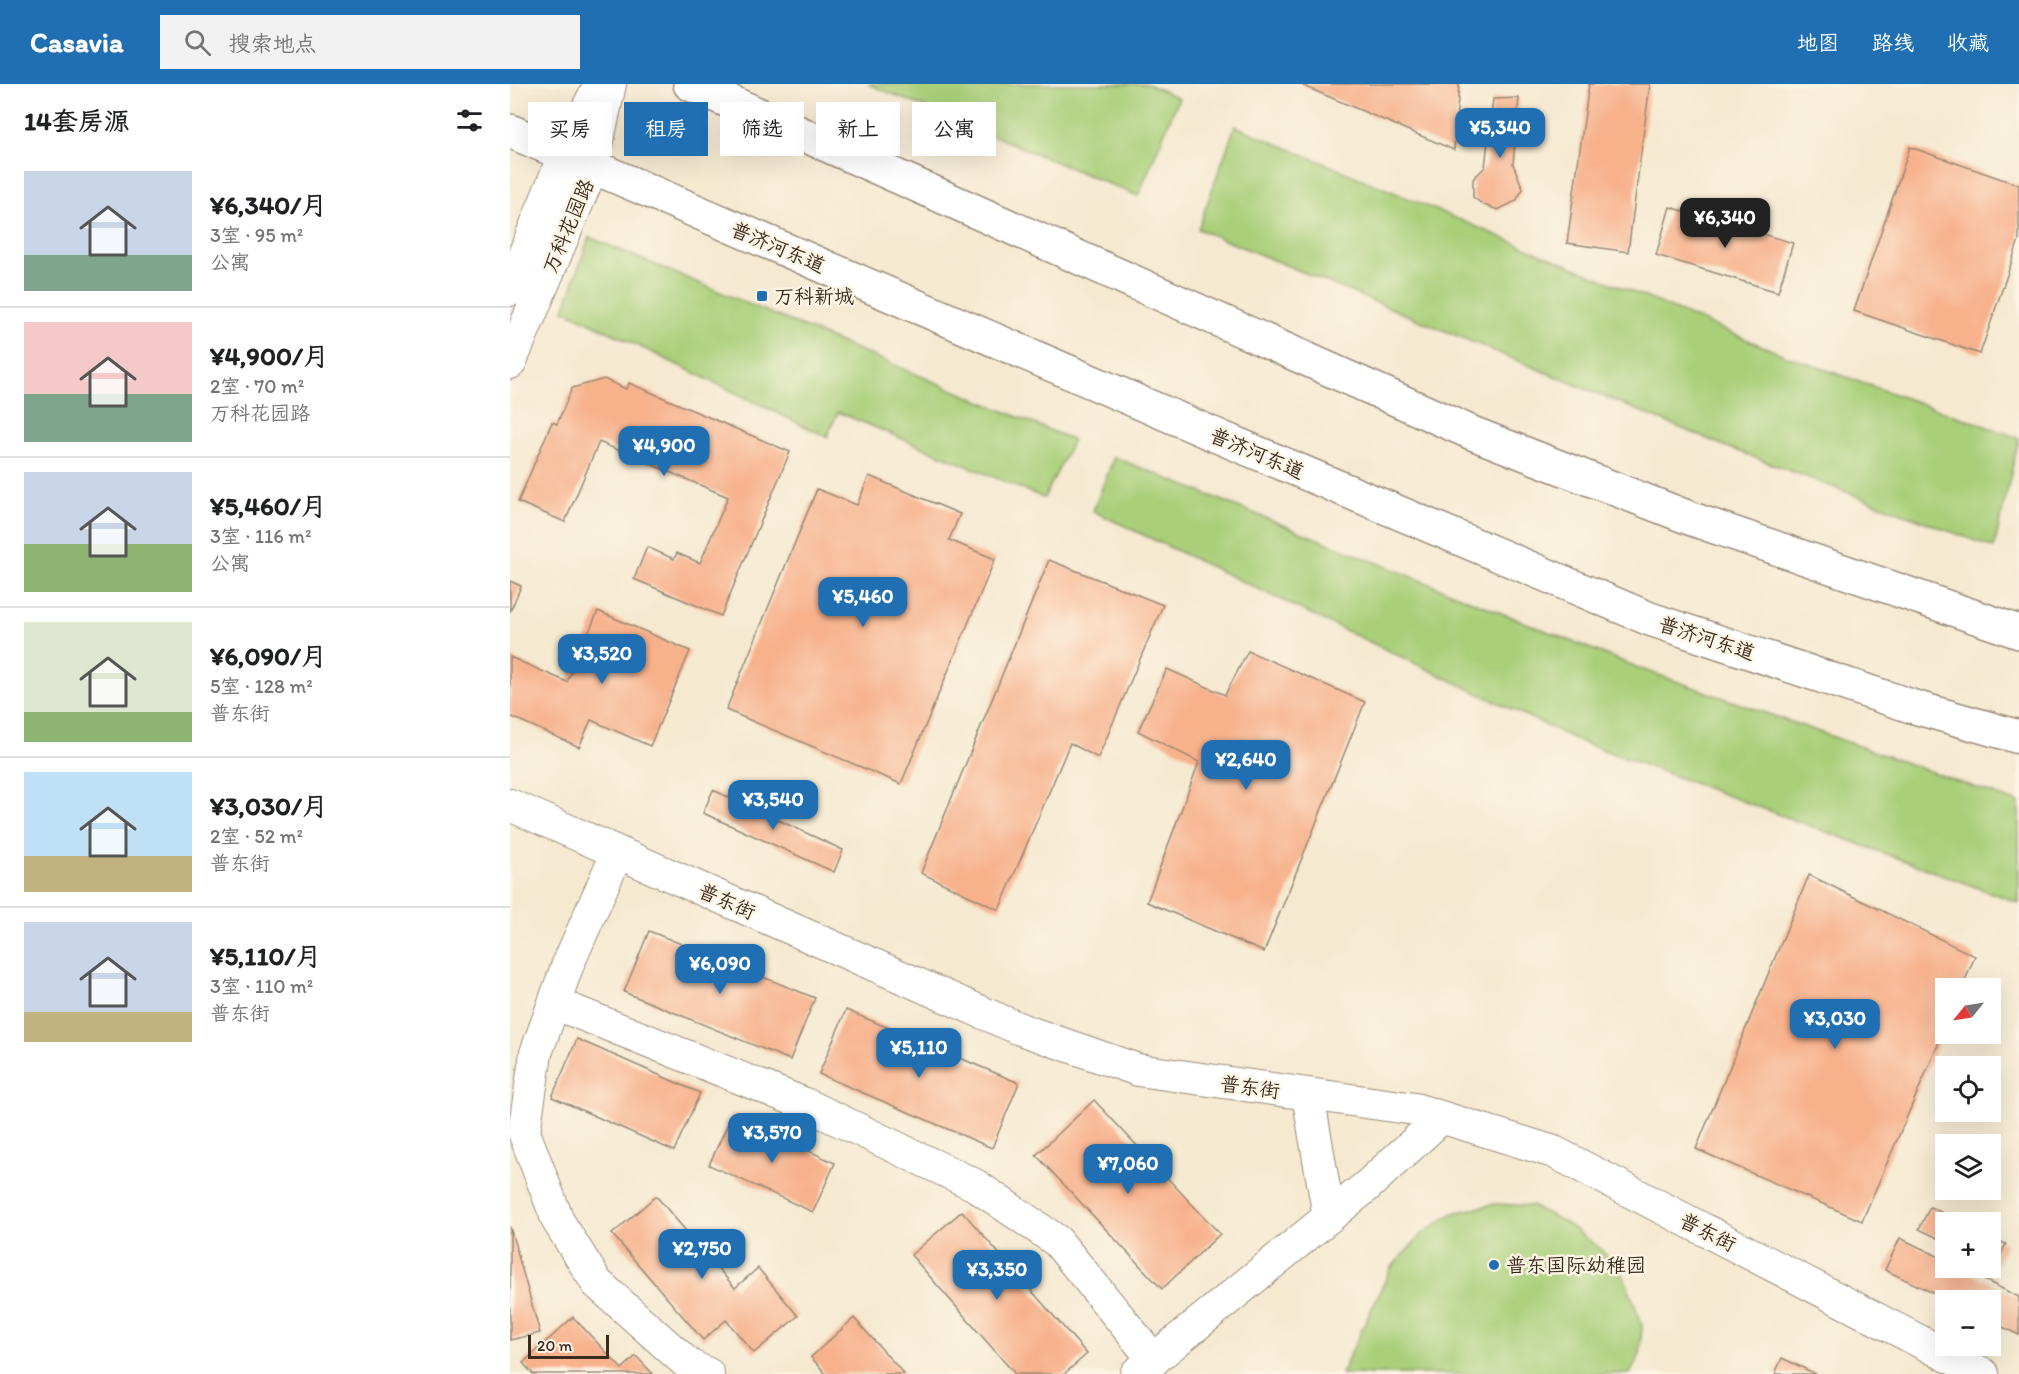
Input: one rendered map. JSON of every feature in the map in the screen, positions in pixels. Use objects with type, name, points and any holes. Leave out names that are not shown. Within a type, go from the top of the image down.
[{"type":"main road","points":[[690,84],[1472,434],[1692,519],[2019,632]]},
{"type":"main road","name":"普济河东道","points":[[510,131],[1650,619],[1911,706],[2019,736]]},
{"type":"street","name":"万科花园路","points":[[510,363],[578,161],[600,84]]},
{"type":"street","name":"万科花园路","points":[[510,290],[578,161],[610,84]]},
{"type":"street","name":"普东街","points":[[510,805],[1020,1029],[1138,1070],[1415,1109],[1554,1152],[1983,1374]]},
{"type":"street","points":[[617,853],[554,1003],[536,1053],[524,1132],[558,1221],[597,1283],[689,1365],[708,1374]]},
{"type":"street","points":[[554,1003],[805,1104],[975,1185],[1057,1241],[1145,1367],[1329,1217],[1441,1118]]},
{"type":"street","points":[[1308,1095],[1329,1217]]},
{"type":"green space","points":[[868,84],[1148,84],[1179,98],[1138,196],[996,137],[996,102],[912,102]]},
{"type":"green space","points":[[1235,126],[1784,355],[2019,438],[1994,548],[1722,445],[1198,229]]},
{"type":"green space","points":[[589,237],[1073,440],[1044,498],[838,412],[827,437],[564,310]]},
{"type":"green space","points":[[1114,457],[1636,667],[2019,803],[2019,903],[1579,741],[1093,511]]},
{"type":"green space","points":[[1495,1204],[1532,1206],[1564,1222],[1601,1249],[1625,1279],[1642,1324],[1640,1354],[1630,1374],[1341,1374],[1391,1268],[1421,1235],[1453,1213]]},
{"type":"building","points":[[1299,84],[1459,84],[1454,150]]},
{"type":"building","points":[[1589,84],[1650,84],[1628,252],[1567,243]]},
{"type":"building","points":[[1519,98],[1513,164],[1523,189],[1516,201],[1498,210],[1484,205],[1473,197],[1473,179],[1485,167],[1493,99]]},
{"type":"building","points":[[1910,147],[2019,185],[2019,240],[1980,354],[1854,311]]},
{"type":"building","points":[[1670,207],[1793,243],[1778,292],[1656,255]]},
{"type":"building","points":[[604,379],[626,389],[629,383],[790,452],[721,616],[634,579],[647,547],[674,559],[677,553],[700,563],[728,497],[599,442],[565,522],[518,502],[552,422],[557,424],[572,388]]},
{"type":"building","points":[[869,476],[960,514],[949,540],[995,559],[901,784],[726,710],[817,489],[857,505]]},
{"type":"building","points":[[1049,560],[1163,605],[1098,758],[1070,743],[999,910],[921,873]]},
{"type":"building","points":[[510,581],[521,586],[510,612]]},
{"type":"building","points":[[598,611],[690,651],[650,746],[591,720],[579,747],[510,716],[510,657],[567,682]]},
{"type":"building","points":[[1248,651],[1365,702],[1264,952],[1147,902],[1199,762],[1138,731],[1167,669],[1225,695]]},
{"type":"building","points":[[713,790],[843,850],[834,872],[703,813]]},
{"type":"building","points":[[1809,875],[1975,956],[1966,978],[1935,978],[1935,1044],[1938,1044],[1862,1221],[1696,1149]]},
{"type":"building","points":[[649,931],[815,998],[790,1060],[624,992]]},
{"type":"building","points":[[846,1010],[1019,1083],[992,1148],[819,1074]]},
{"type":"building","points":[[577,1039],[700,1093],[674,1151],[552,1097]]},
{"type":"building","points":[[1094,1100],[1220,1234],[1162,1289],[1036,1155]]},
{"type":"building","points":[[732,1115],[835,1163],[813,1212],[709,1165]]},
{"type":"building","points":[[656,1196],[735,1288],[758,1268],[798,1316],[754,1353],[726,1320],[703,1340],[612,1234]]},
{"type":"building","points":[[1930,1207],[1941,1212],[1935,1212],[1935,1237],[1919,1229]]},
{"type":"building","points":[[962,1211],[1087,1354],[1064,1374],[1015,1374],[911,1255]]},
{"type":"building","points":[[510,1227],[540,1333],[510,1340]]},
{"type":"building","points":[[1900,1238],[1935,1255],[1935,1278],[1980,1278],[2019,1297],[2019,1335],[2001,1326],[2001,1290],[1935,1290],[1935,1294],[1885,1270]]},
{"type":"building","points":[[2001,1242],[2006,1244],[2001,1254]]},
{"type":"building","points":[[573,1317],[622,1369],[636,1356],[653,1374],[533,1374],[523,1363]]},
{"type":"building","points":[[854,1318],[904,1374],[826,1374],[811,1357]]},
{"type":"building","points":[[1782,1358],[1816,1374],[1775,1374]]},
{"type":"place","name":"万科新城","points":[[762,296]]},
{"type":"place","name":"普东国际幼稚园","points":[[1494,1265]]}]
